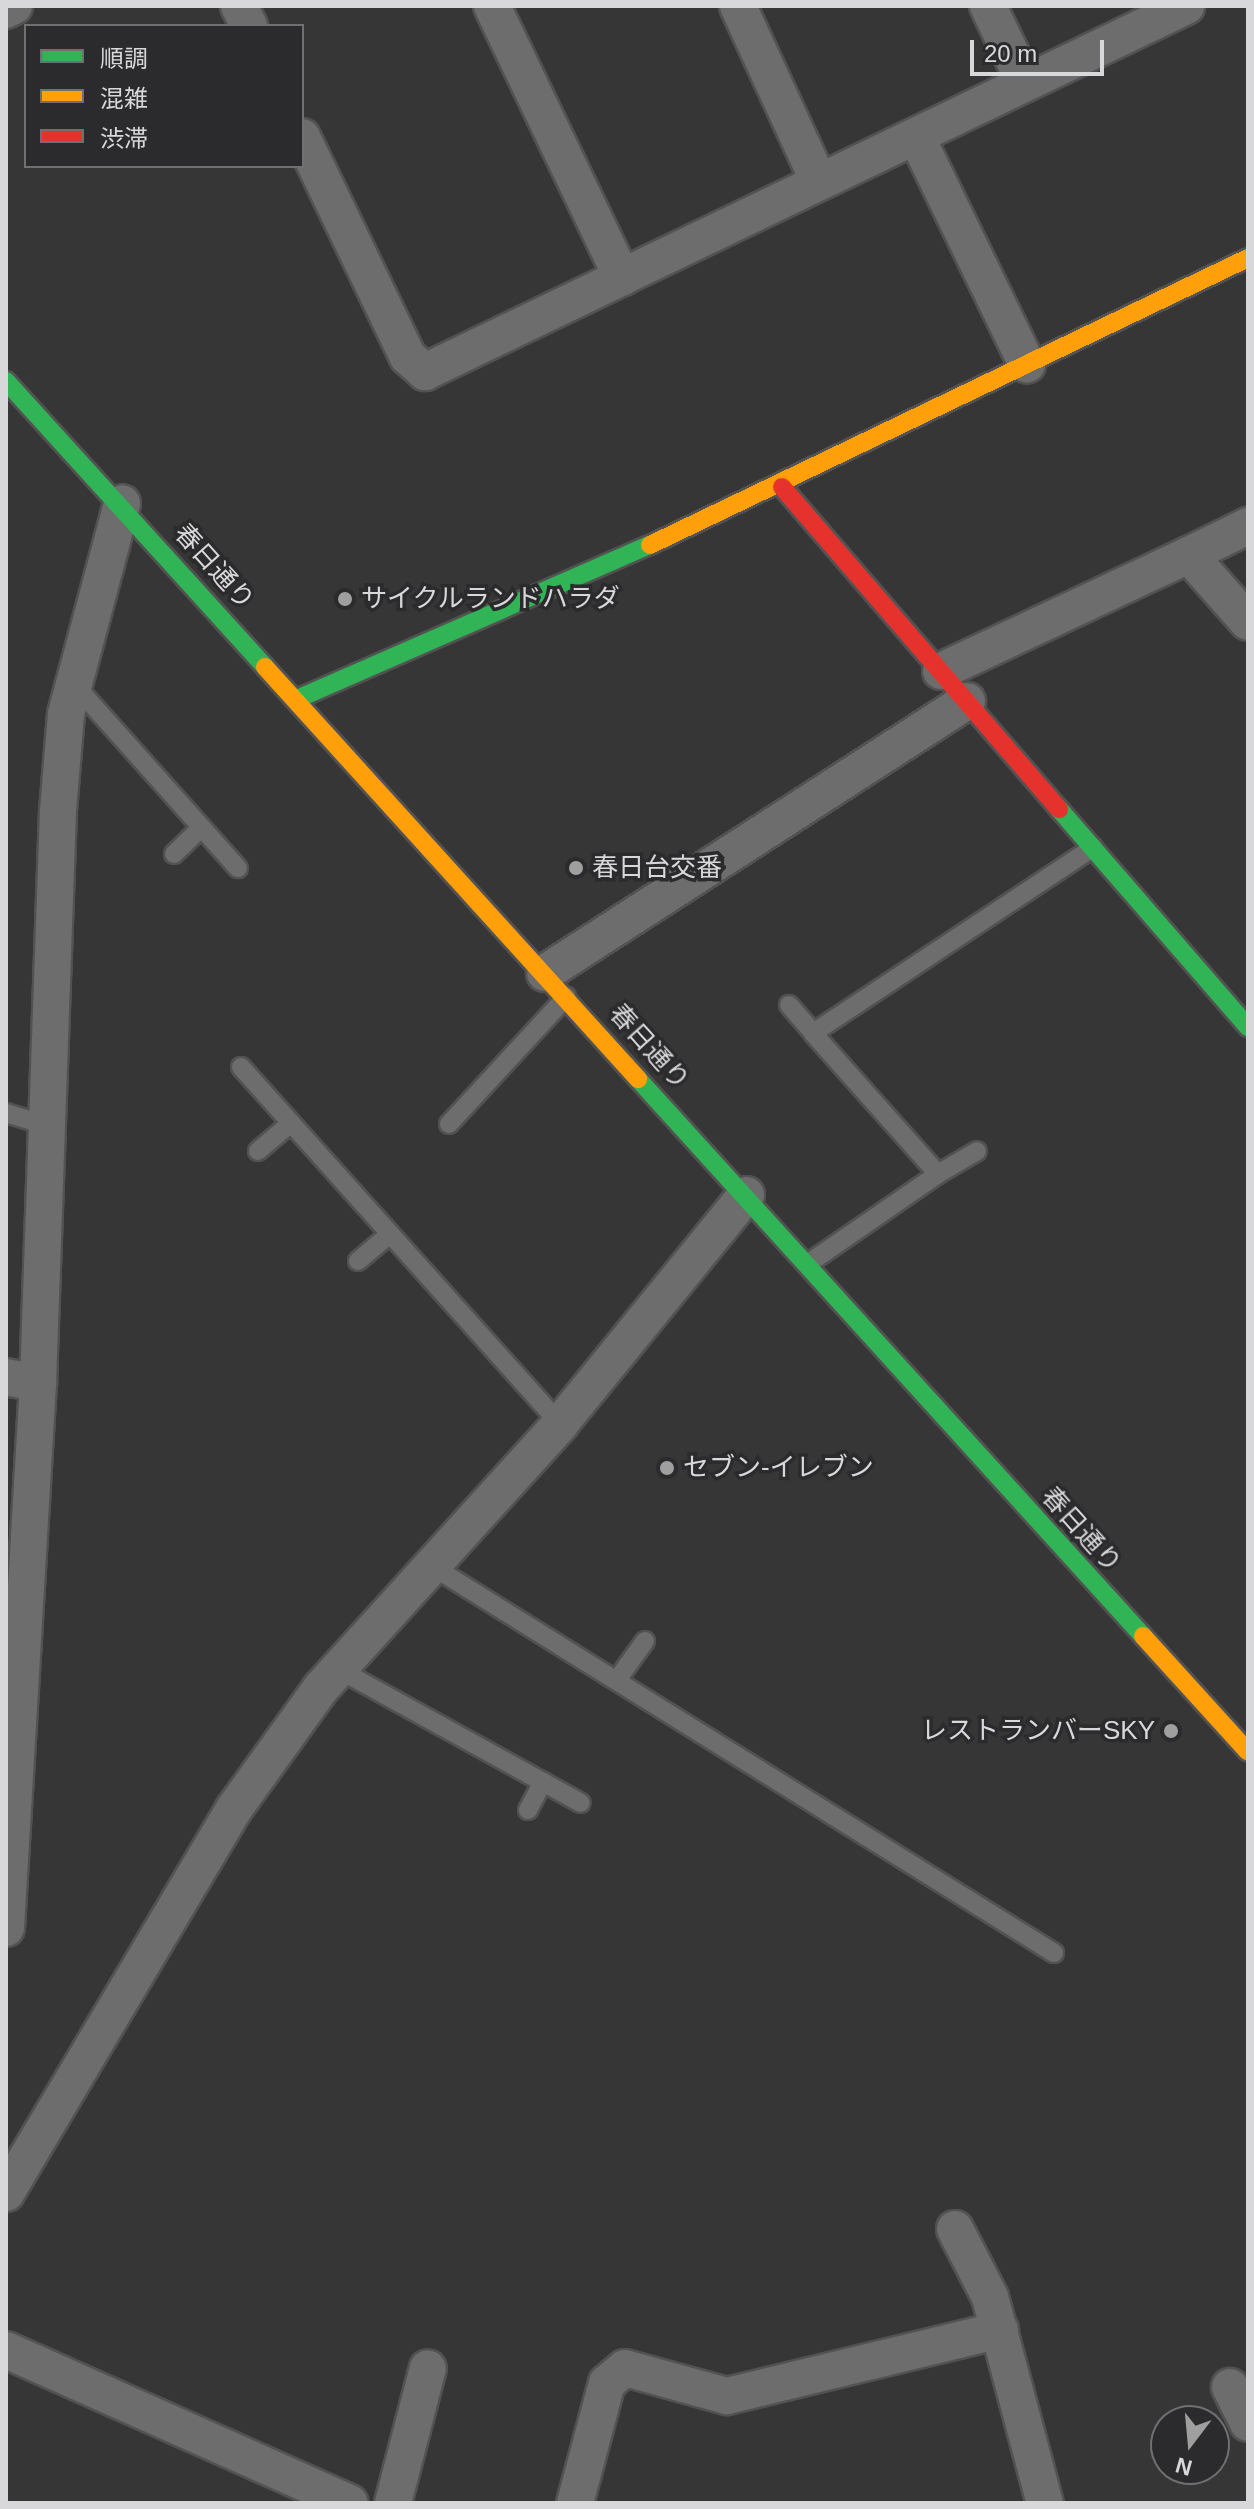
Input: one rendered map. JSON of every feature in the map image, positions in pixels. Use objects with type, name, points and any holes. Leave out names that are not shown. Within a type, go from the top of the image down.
[{"type":"street","points":[[6,10],[14,6]]},
{"type":"street","points":[[239,6],[248,24]]},
{"type":"street","points":[[492,6],[622,277]]},
{"type":"street","points":[[738,6],[819,182]]},
{"type":"street","points":[[988,6],[1025,83]]},
{"type":"street","points":[[304,141],[408,357],[425,372],[1186,6]]},
{"type":"street","points":[[916,136],[1027,365]]},
{"type":"street","points":[[297,699],[782,487],[1248,258]]},
{"type":"street","name":"春日通り","points":[[6,381],[122,503],[1248,1752]]},
{"type":"street","points":[[782,487],[1248,1027]]},
{"type":"street","points":[[6,1928],[22,1380],[45,1125],[58,811],[73,683],[122,503]]},
{"type":"street","points":[[941,671],[1248,526]]},
{"type":"street","points":[[1189,555],[1248,622]]},
{"type":"street","points":[[556,984],[967,701]]},
{"type":"street","points":[[6,2193],[234,1809],[338,1669],[435,1568],[560,1424],[746,1195]]},
{"type":"street","points":[[955,2229],[1000,2330],[1045,2503]]},
{"type":"street","points":[[575,2503],[607,2383],[625,2368],[727,2396],[1000,2330]]},
{"type":"street","points":[[6,2350],[350,2503]]},
{"type":"street","points":[[393,2503],[428,2368]]},
{"type":"street","points":[[1230,2387],[1248,2423]]},
{"type":"lane","points":[[73,683],[238,868]]},
{"type":"lane","points":[[174,854],[201,828]]},
{"type":"lane","points":[[813,1033],[1093,848]]},
{"type":"lane","points":[[449,1124],[556,984]]},
{"type":"lane","points":[[789,1005],[938,1174]]},
{"type":"lane","points":[[241,1067],[560,1424]]},
{"type":"lane","points":[[6,1113],[45,1125]]},
{"type":"lane","points":[[258,1151],[291,1123]]},
{"type":"lane","points":[[809,1263],[938,1174],[977,1151]]},
{"type":"lane","points":[[358,1261],[390,1234]]},
{"type":"lane","points":[[435,1568],[1054,1953]]},
{"type":"lane","points":[[617,1680],[645,1641]]},
{"type":"lane","points":[[338,1669],[581,1803]]},
{"type":"lane","points":[[528,1810],[543,1782]]},
{"type":"traffic: fast","points":[[6,381],[265,667]]},
{"type":"traffic: fast","points":[[297,699],[650,545]]},
{"type":"traffic: fast","points":[[1059,809],[1248,1027]]},
{"type":"traffic: fast","points":[[638,1079],[1143,1636]]},
{"type":"traffic: slow","points":[[650,545],[1248,258]]},
{"type":"traffic: slow","points":[[265,667],[638,1079]]},
{"type":"traffic: slow","points":[[1143,1636],[1248,1752]]},
{"type":"traffic: jam","points":[[782,487],[1059,809]]},
{"type":"place","name":"サイクルランドハラダ","points":[[345,599]]},
{"type":"place","name":"春日台交番","points":[[576,868]]},
{"type":"place","name":"セブン-イレブン","points":[[667,1468]]},
{"type":"place","name":"レストランバーSKY","points":[[1171,1731]]}]
